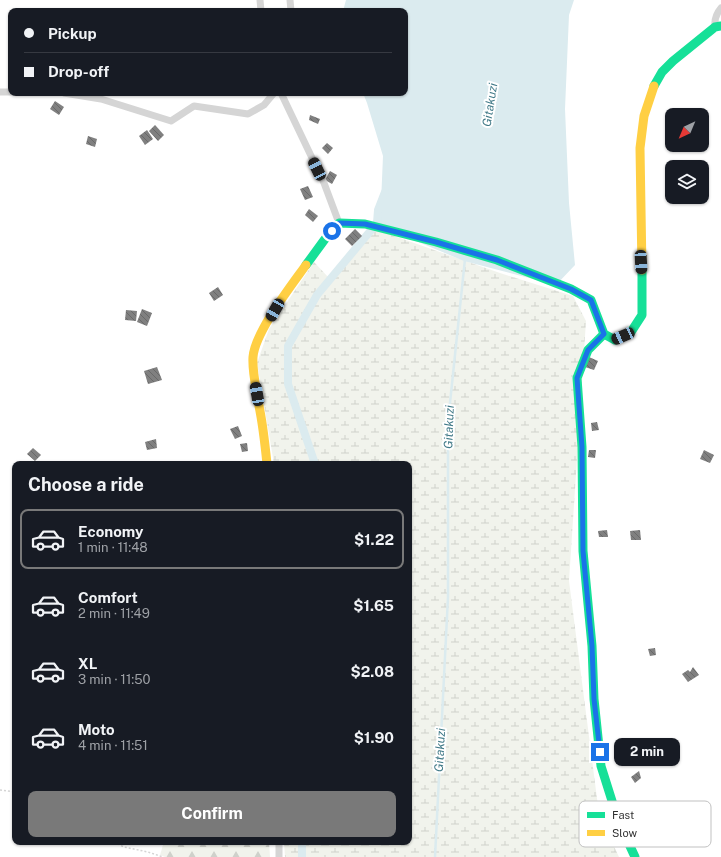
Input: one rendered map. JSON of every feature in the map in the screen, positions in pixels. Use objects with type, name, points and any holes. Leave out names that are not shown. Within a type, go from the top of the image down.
[{"type":"street","points":[[339,223],[368,224],[497,260],[571,289],[591,300],[604,334],[614,340],[631,332],[642,315],[639,170],[640,137],[647,102],[654,86],[664,71],[718,26],[714,21],[721,8]]},
{"type":"street","points":[[82,96],[101,99],[171,121],[194,106],[248,114],[264,105],[272,96]]},
{"type":"street","points":[[283,96],[324,183],[339,223]]},
{"type":"street","points":[[267,461],[264,432],[253,369],[253,356],[257,341],[282,299],[325,239],[339,223]]},
{"type":"street","points":[[604,334],[588,350],[577,378],[582,447],[583,551],[592,646],[594,699],[601,766],[612,801]]},
{"type":"street","points":[[279,845],[279,857]]},
{"type":"street","points":[[630,847],[635,857]]},
{"type":"path","points":[[0,790],[12,792]]},
{"type":"path","points":[[120,845],[163,857]]},
{"type":"green space","points":[[374,229],[500,273],[573,296],[586,321],[569,581],[597,801],[579,801],[579,847],[614,847],[619,857],[285,857],[284,845],[412,845],[412,461],[273,461],[257,363],[269,329],[314,262],[329,278],[365,235]]},
{"type":"green space","points":[[163,845],[269,845],[270,857],[165,857],[160,855]]},
{"type":"water","points":[[346,0],[574,0],[569,15],[565,109],[569,203],[575,265],[556,285],[464,261],[380,226],[383,156],[364,96],[408,96],[408,8],[344,8]]},
{"type":"building","points":[[55,101],[64,107],[59,115],[50,109]]},
{"type":"building","points":[[310,115],[320,119],[318,124],[309,120]]},
{"type":"building","points":[[155,125],[164,135],[158,141],[149,131]]},
{"type":"building","points":[[147,130],[153,139],[145,145],[139,136]]},
{"type":"building","points":[[88,136],[97,139],[95,147],[86,144]]},
{"type":"building","points":[[327,143],[333,148],[328,154],[322,148]]},
{"type":"building","points":[[330,171],[337,175],[332,184],[325,180]]},
{"type":"building","points":[[308,186],[313,197],[305,200],[300,189]]},
{"type":"building","points":[[309,209],[318,216],[313,222],[305,215]]},
{"type":"building","points":[[355,229],[362,236],[352,246],[345,239]]},
{"type":"building","points":[[218,287],[223,295],[214,301],[209,293]]},
{"type":"building","points":[[142,309],[152,313],[147,326],[137,322]]},
{"type":"building","points":[[126,310],[137,311],[136,321],[125,320]]},
{"type":"building","points":[[589,357],[598,361],[594,370],[585,367]]},
{"type":"building","points":[[157,367],[162,380],[148,384],[144,371]]},
{"type":"building","points":[[597,422],[599,430],[592,431],[591,423]]},
{"type":"building","points":[[238,426],[242,436],[235,439],[230,429]]},
{"type":"building","points":[[156,439],[157,448],[147,450],[145,442]]},
{"type":"building","points":[[247,443],[248,451],[242,452],[240,444]]},
{"type":"building","points":[[33,448],[41,455],[35,461],[27,454]]},
{"type":"building","points":[[589,450],[596,450],[595,458],[588,457]]},
{"type":"building","points":[[704,450],[714,455],[710,463],[700,459]]},
{"type":"building","points":[[607,530],[608,537],[599,537],[598,531]]},
{"type":"building","points":[[640,530],[641,540],[631,540],[630,531]]},
{"type":"building","points":[[655,648],[656,655],[650,656],[648,649]]},
{"type":"building","points":[[693,667],[699,675],[688,682],[682,674],[688,670],[690,672]]},
{"type":"building","points":[[639,771],[641,778],[635,783],[631,777]]},
{"type":"waterway","points":[[314,461],[288,384],[288,346],[317,295],[377,223],[378,210],[385,192]]},
{"type":"waterway","name":"Gitakuzi","points":[[435,857],[448,597],[448,422],[465,259]]},
{"type":"waterway","points":[[302,845],[302,857]]},
{"type":"traffic: fast","points":[[654,86],[662,72],[673,61],[715,27],[721,26]]},
{"type":"traffic: fast","points":[[306,265],[339,223],[365,224],[436,242],[497,260],[571,289],[591,300],[604,334],[615,340],[631,332],[642,315],[642,270]]},
{"type":"traffic: fast","points":[[604,334],[588,350],[577,378],[582,447],[583,551],[592,646],[594,699],[601,766],[612,801]]},
{"type":"traffic: fast","points":[[630,847],[635,857]]},
{"type":"traffic: slow","points":[[642,270],[640,148],[644,116],[654,86]]},
{"type":"traffic: slow","points":[[267,461],[263,427],[254,376],[253,357],[255,347],[267,322],[306,265]]},
{"type":"route","points":[[332,231],[339,223],[365,224],[436,242],[497,260],[571,289],[591,300],[604,334],[588,350],[577,378],[582,447],[583,551],[592,646],[594,699],[600,752]]}]
